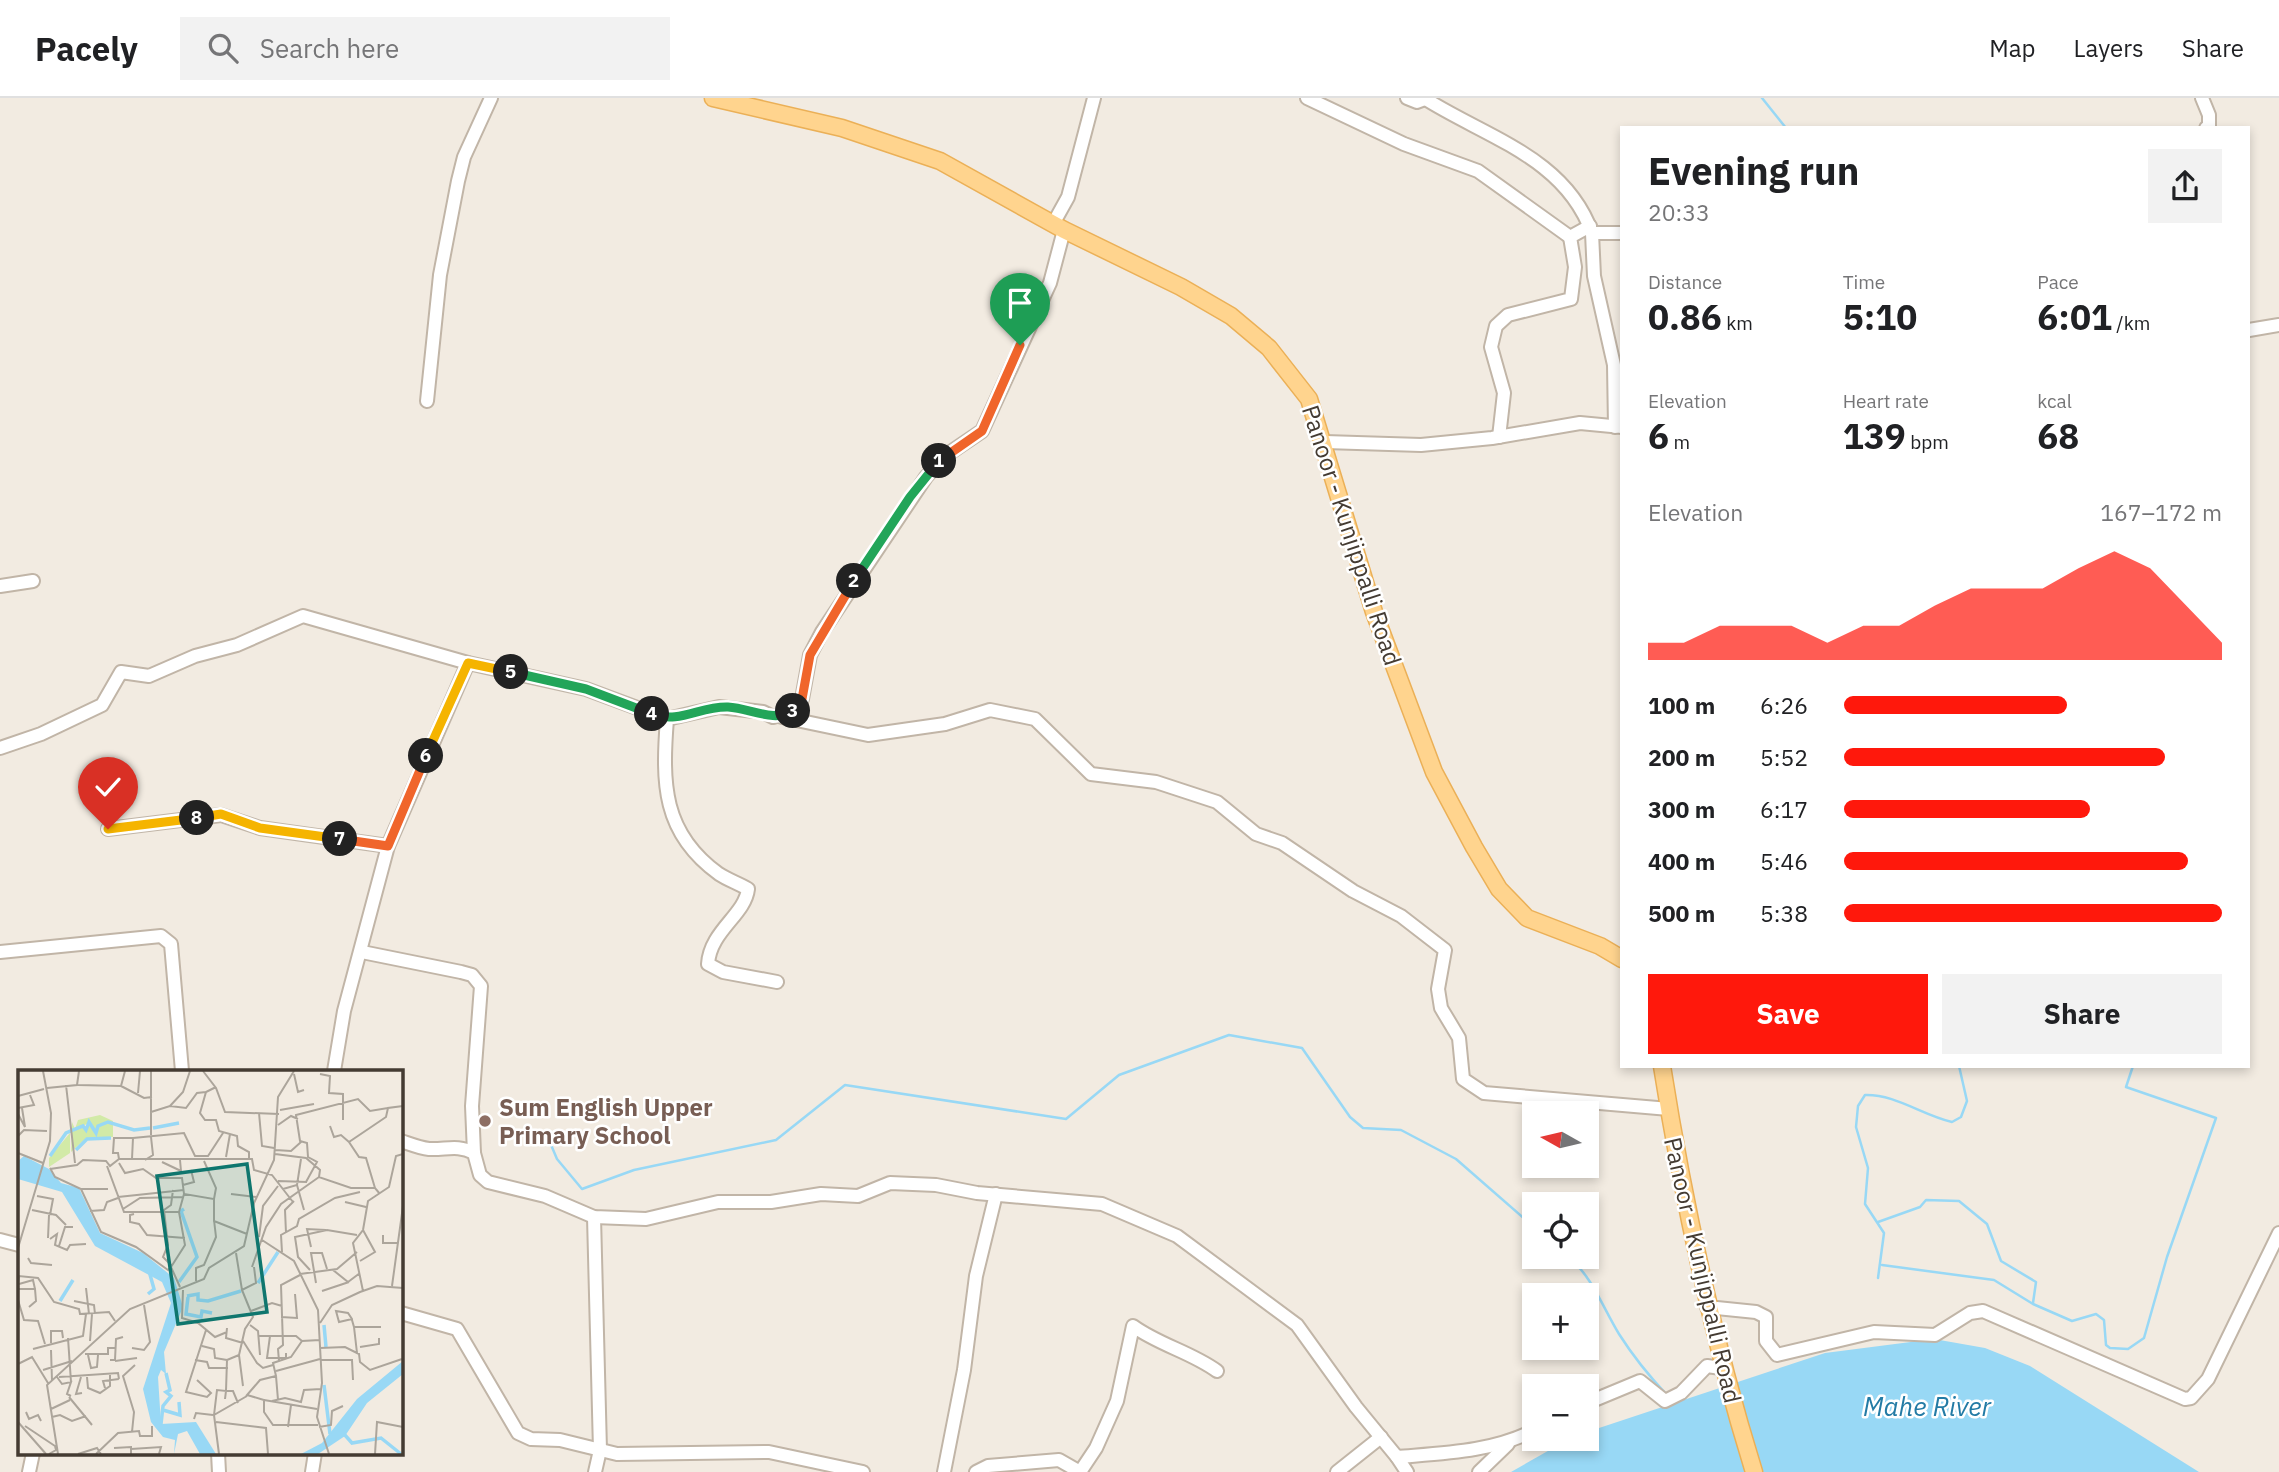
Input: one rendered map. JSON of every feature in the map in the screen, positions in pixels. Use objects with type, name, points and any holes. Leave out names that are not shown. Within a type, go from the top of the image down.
[{"type":"main road","name":"Panoor - Kunjippalli Road","points":[[713,98],[842,128],[940,161],[1059,227],[1181,287],[1231,316],[1269,348],[1292,373],[1310,399],[1379,625],[1434,772],[1474,847],[1499,889],[1527,918],[1600,946],[1620,958]]},
{"type":"main road","name":"Panoor - Kunjippalli Road","points":[[1662,1068],[1675,1153],[1707,1307],[1721,1368],[1754,1472]]},
{"type":"street","points":[[427,401],[440,275],[458,181],[464,157],[491,98]]},
{"type":"street","points":[[782,717],[798,706],[810,655],[833,611],[910,497],[945,456],[982,431],[1050,283],[1059,227],[1094,98]]},
{"type":"street","points":[[1307,98],[1404,144],[1478,171],[1570,237],[1575,267],[1571,299],[1508,315],[1496,326],[1491,348],[1504,393],[1499,437]]},
{"type":"street","points":[[1325,442],[1421,445],[1499,437],[1580,423],[1618,427],[1614,365],[1596,288],[1591,229],[1579,202],[1568,188],[1515,146],[1424,98],[1417,102],[1406,98]]},
{"type":"street","points":[[2202,98],[2209,114],[2209,126]]},
{"type":"street","points":[[1570,237],[1591,229],[1620,233]]},
{"type":"street","points":[[2250,330],[2279,325]]},
{"type":"street","points":[[0,586],[33,581]]},
{"type":"street","points":[[0,748],[41,734],[102,705],[121,672],[149,676],[195,656],[237,645],[303,616],[468,663],[586,689],[667,719],[719,707],[868,735],[945,724],[990,710],[1035,719],[1091,774],[1156,782],[1217,802],[1256,834],[1282,843],[1353,891],[1401,916],[1445,950],[1438,989],[1441,1008],[1459,1038],[1463,1079],[1473,1089],[1484,1093],[1669,1110]]},
{"type":"street","points":[[334,1070],[344,1011],[362,952],[388,846],[468,663]]},
{"type":"street","points":[[667,719],[663,762],[666,797],[676,825],[704,863],[722,876],[748,888],[745,898],[713,943],[708,964],[723,972],[777,982]]},
{"type":"street","points":[[108,829],[221,814],[260,828],[388,846]]},
{"type":"street","points":[[0,951],[161,936],[168,938],[171,944],[182,1070]]},
{"type":"street","points":[[362,952],[472,975],[481,986],[472,1106],[474,1153],[480,1175],[488,1182],[545,1196],[594,1216],[646,1219],[718,1202],[771,1202],[821,1194],[858,1196],[890,1183],[936,1185],[996,1194],[1102,1204],[1177,1236],[1297,1325],[1407,1472]]},
{"type":"street","points":[[402,1141],[430,1149],[451,1146],[474,1153]]},
{"type":"street","points":[[944,1472],[964,1370],[976,1276],[996,1194]]},
{"type":"street","points":[[594,1216],[600,1450],[595,1472]]},
{"type":"street","points":[[1707,1307],[1756,1312],[1766,1317],[1766,1341],[1777,1355],[1874,1332],[1935,1335],[1970,1313],[1983,1311],[2185,1399],[2191,1398],[2208,1379],[2279,1233]]},
{"type":"street","points":[[0,1240],[18,1245]]},
{"type":"street","points":[[402,1313],[457,1329],[518,1433],[531,1439],[560,1440],[617,1454],[769,1452],[863,1472]]},
{"type":"street","points":[[976,1472],[988,1466],[1059,1460],[1080,1472],[1096,1448],[1117,1401],[1133,1326],[1147,1336],[1200,1358],[1217,1371]]},
{"type":"street","points":[[1599,1398],[1640,1381],[1665,1401],[1681,1393],[1707,1366],[1721,1368]]},
{"type":"street","points":[[1337,1472],[1381,1437]]},
{"type":"street","points":[[1479,1472],[1508,1444],[1522,1437]]},
{"type":"street","points":[[1397,1457],[1460,1452],[1508,1444]]},
{"type":"street","points":[[29,1472],[33,1454]]},
{"type":"street","points":[[218,1454],[219,1472]]},
{"type":"street","points":[[312,1472],[315,1454]]},
{"type":"water","name":"Mahe River","points":[[1934,1339],[1985,1348],[2030,1366],[2199,1472],[1511,1472],[1548,1451],[1599,1451],[1599,1428],[1825,1353]]},
{"type":"waterway","points":[[1762,98],[1784,126]]},
{"type":"waterway","points":[[546,1133],[557,1159],[582,1189],[634,1170],[776,1140],[845,1085],[1066,1119],[1119,1075],[1229,1035],[1302,1048],[1350,1117],[1363,1128],[1401,1130],[1456,1159],[1522,1217]]},
{"type":"waterway","points":[[1878,1278],[1884,1233],[1865,1204],[1868,1168],[1856,1127],[1858,1106],[1865,1095],[1876,1096],[1898,1101],[1952,1122],[1961,1117],[1967,1101],[1959,1068]]},
{"type":"waterway","points":[[1882,1265],[1994,1280],[2033,1304],[2072,1321],[2096,1314],[2104,1320],[2106,1345],[2110,1348],[2128,1349],[2144,1338],[2167,1257],[2216,1118],[2126,1087],[2132,1068]]},
{"type":"waterway","points":[[1878,1222],[1920,1207],[1926,1200],[1959,1201],[1987,1224],[2001,1261],[2036,1282],[2033,1303]]},
{"type":"waterway","points":[[1580,1269],[1630,1350],[1667,1395]]},
{"type":"place","name":"Sum English Upper Primary School","points":[[485,1121]]},
{"type":"route","points":[[108,829],[221,814],[260,828],[388,846],[400,824],[414,785],[468,663],[586,689],[667,719],[719,707],[763,712],[773,717],[782,717],[792,712],[802,699],[805,670],[810,655],[833,611],[926,477],[945,456],[973,440],[982,431],[998,400],[1020,345]]}]
